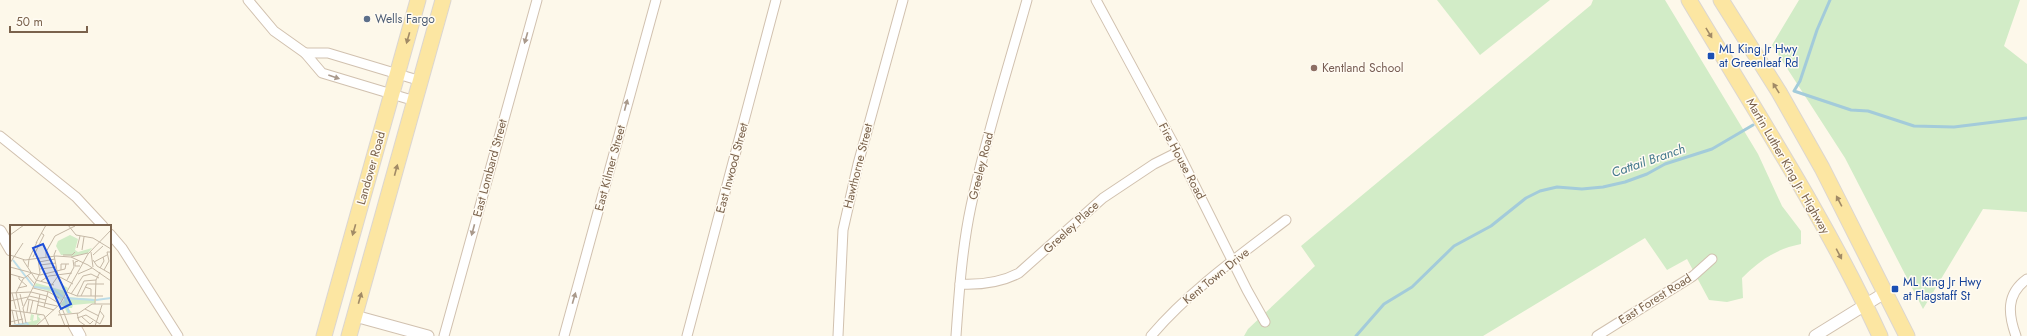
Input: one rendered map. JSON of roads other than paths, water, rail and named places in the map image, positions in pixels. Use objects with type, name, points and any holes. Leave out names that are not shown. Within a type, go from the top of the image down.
[{"type":"main road","name":"Landover Road","points":[[324,336],[418,0]]},
{"type":"main road","name":"Landover Road","points":[[349,336],[443,0]]},
{"type":"main road","name":"Martin Luther King Jr. Highway","points":[[1689,0],[1802,185],[1866,305],[1880,336]]},
{"type":"main road","points":[[1721,0],[1806,138],[1886,292],[1907,336]]},
{"type":"street","points":[[248,0],[274,31],[305,53],[322,73],[415,101]]},
{"type":"street","name":"East Lombard Street","points":[[444,336],[537,0]]},
{"type":"street","name":"East Kilmer Street","points":[[564,336],[656,0]]},
{"type":"street","name":"East Inwood Street","points":[[687,336],[776,0]]},
{"type":"street","name":"Hawthorne Street","points":[[838,336],[842,249],[846,217],[867,129],[903,0]]},
{"type":"street","name":"Greeley Road","points":[[956,336],[960,284],[971,206],[999,95],[1027,0]]},
{"type":"street","name":"Fire House Road","points":[[1096,0],[1178,152],[1234,261],[1247,290],[1265,322]]},
{"type":"street","points":[[305,53],[328,53],[421,81]]},
{"type":"street","points":[[0,136],[76,197],[102,225]]},
{"type":"street","name":"Greeley Place","points":[[960,284],[991,283],[1007,279],[1019,273],[1103,198],[1154,164],[1178,152]]},
{"type":"street","name":"Kent Town Drive","points":[[1151,336],[1183,303],[1286,220]]},
{"type":"street","points":[[0,231],[10,248]]},
{"type":"street","points":[[111,235],[122,248],[178,336]]},
{"type":"street","points":[[0,246],[10,250]]},
{"type":"street","name":"East Forest Road","points":[[1597,336],[1693,276],[1712,259]]},
{"type":"street","points":[[2016,336],[2010,321],[2009,308],[2016,291],[2027,279]]},
{"type":"street","points":[[1815,336],[1886,292]]},
{"type":"street","points":[[355,316],[428,336]]},
{"type":"street","points":[[75,326],[80,336]]},
{"type":"waterway","points":[[1830,0],[1817,30],[1800,81],[1794,91],[1851,110],[1868,111],[1914,126],[1954,127],[2027,118]]},
{"type":"waterway","name":"Cattail Branch","points":[[1356,336],[1384,304],[1412,287],[1454,246],[1491,226],[1526,198],[1540,191],[1557,187],[1582,189],[1603,187],[1625,182],[1647,174],[1665,164],[1712,149],[1753,125]]},
{"type":"place","name":"Wells Fargo","points":[[367,19]]},
{"type":"place","name":"ML King Jr Hwy at Greenleaf Rd","points":[[1711,56]]},
{"type":"place","name":"Kentland School","points":[[1314,68]]},
{"type":"place","name":"ML King Jr Hwy at Flagstaff St","points":[[1895,289]]}]
